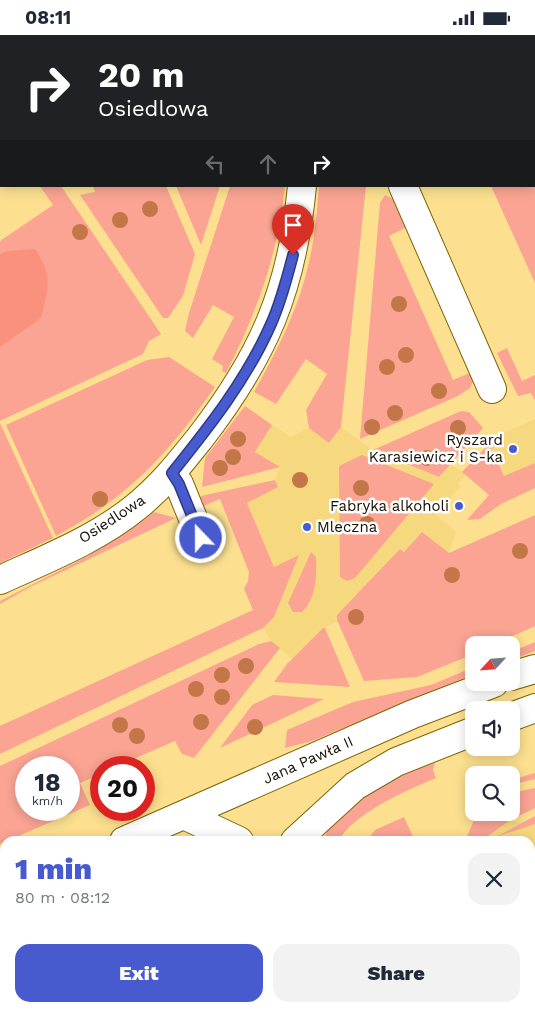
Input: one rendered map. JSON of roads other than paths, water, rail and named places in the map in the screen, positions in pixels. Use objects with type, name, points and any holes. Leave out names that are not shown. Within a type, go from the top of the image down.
[{"type":"street","name":"Osiedlowa","points":[[0,581],[104,528],[136,508],[172,473],[231,396],[272,324],[293,255],[302,187]]},
{"type":"street","points":[[403,187],[492,389]]},
{"type":"street","points":[[172,473],[179,484],[201,538]]},
{"type":"street","points":[[520,673],[535,669]]},
{"type":"street","name":"Jana Pawła II","points":[[152,836],[202,827],[413,714],[473,691]]},
{"type":"street","points":[[520,714],[535,708]]},
{"type":"street","points":[[300,836],[328,809],[361,782],[396,763],[465,735]]},
{"type":"street","points":[[202,827],[226,836]]},
{"type":"place","name":"Ryszard Karasiewicz i S-ka","points":[[513,449]]},
{"type":"place","name":"Fabryka alkoholi","points":[[459,506]]},
{"type":"place","name":"Mleczna","points":[[307,527]]}]
